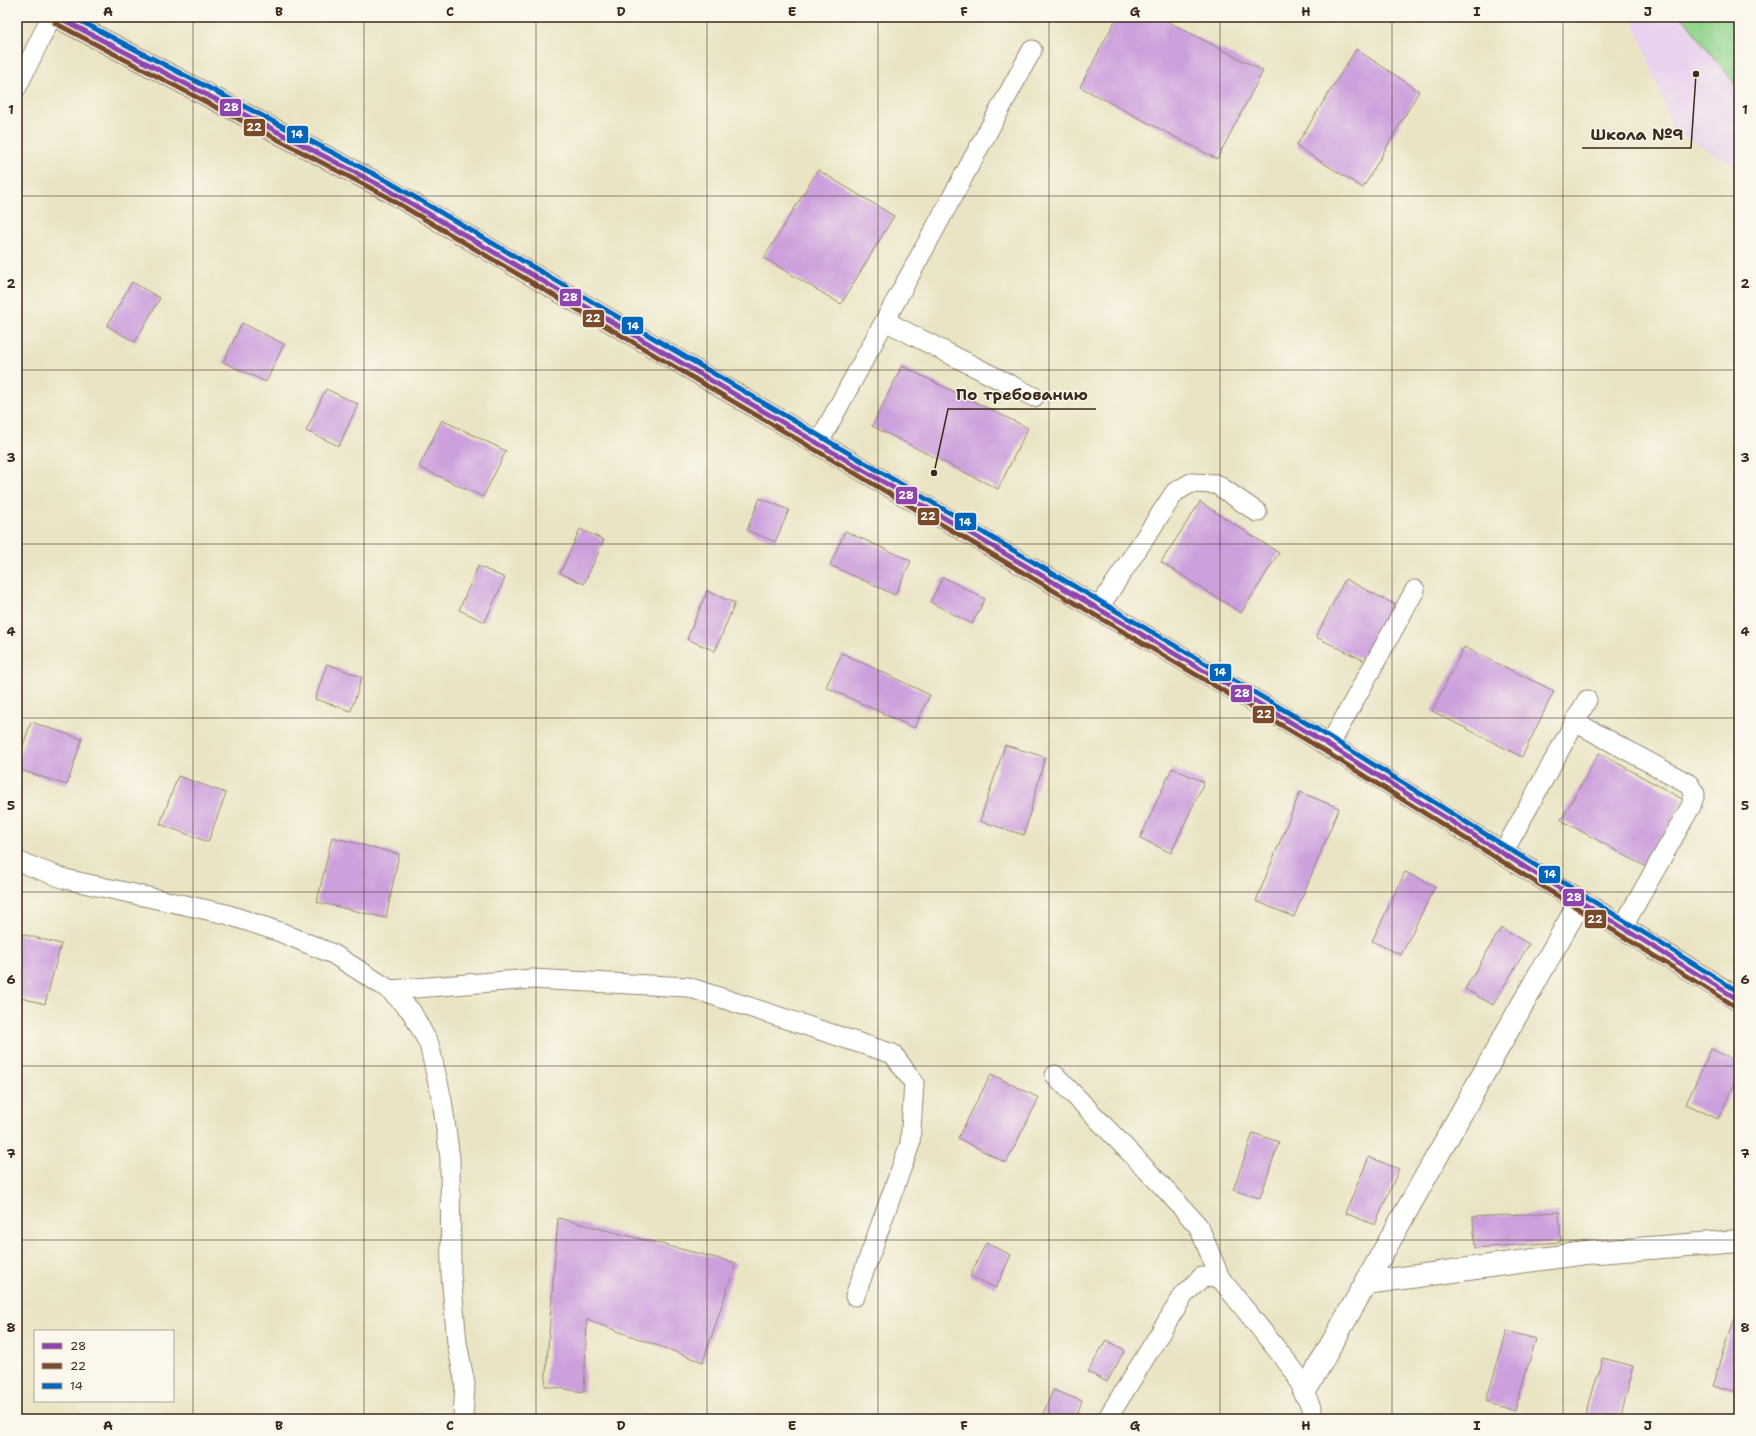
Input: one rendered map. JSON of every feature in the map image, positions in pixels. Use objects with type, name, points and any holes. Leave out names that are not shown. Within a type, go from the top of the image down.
[{"type":"street","points":[[58,17],[385,188],[1330,746],[1739,1000]]},
{"type":"street","points":[[1304,1393],[1580,902]]},
{"type":"street","points":[[1366,1282],[1585,1254],[1739,1242]]},
{"type":"lane","points":[[17,87],[51,17]]},
{"type":"lane","points":[[818,444],[1032,50]]},
{"type":"lane","points":[[885,321],[1034,397]]},
{"type":"lane","points":[[1098,609],[1175,492],[1191,483],[1216,484],[1257,512]]},
{"type":"lane","points":[[1330,746],[1415,590]]},
{"type":"lane","points":[[1503,853],[1587,700]]},
{"type":"lane","points":[[1575,722],[1689,784],[1695,794],[1691,806],[1622,928]]},
{"type":"lane","points":[[17,861],[64,879],[226,914],[280,932],[333,954],[390,990],[411,1012],[429,1044],[442,1100],[450,1158],[452,1274],[457,1343],[465,1384],[463,1419]]},
{"type":"lane","points":[[390,990],[532,979],[688,987],[893,1054],[914,1083],[910,1144],[855,1296]]},
{"type":"lane","points":[[1056,1074],[1168,1192],[1199,1227],[1220,1278],[1295,1372],[1312,1410],[1312,1419]]},
{"type":"lane","points":[[1107,1419],[1182,1296],[1202,1277],[1220,1278]]},
{"type":"shaded area","points":[[1632,17],[1739,17],[1739,168],[1674,131]]},
{"type":"green space","points":[[1682,17],[1739,17],[1739,89]]},
{"type":"building","points":[[1117,17],[1159,17],[1263,71],[1217,159],[1080,87]]},
{"type":"building","points":[[1356,49],[1419,91],[1363,188],[1296,146]]},
{"type":"building","points":[[818,170],[894,216],[841,304],[764,258]]},
{"type":"building","points":[[132,282],[160,298],[135,342],[107,326]]},
{"type":"building","points":[[242,323],[284,344],[266,382],[223,362]]},
{"type":"building","points":[[902,366],[1028,428],[998,489],[872,426]]},
{"type":"building","points":[[326,389],[358,404],[339,446],[306,431]]},
{"type":"building","points":[[442,420],[506,451],[483,497],[419,467]]},
{"type":"building","points":[[760,498],[789,510],[775,542],[747,530]]},
{"type":"building","points":[[1200,502],[1279,553],[1241,613],[1161,562]]},
{"type":"building","points":[[580,529],[604,540],[584,584],[560,573]]},
{"type":"building","points":[[845,531],[911,561],[895,595],[830,565]]},
{"type":"building","points":[[478,566],[505,578],[485,622],[459,610]]},
{"type":"building","points":[[943,577],[985,599],[972,624],[930,602]]},
{"type":"building","points":[[1345,579],[1396,605],[1367,662],[1316,637]]},
{"type":"building","points":[[707,591],[735,603],[715,651],[687,639]]},
{"type":"building","points":[[1464,647],[1554,691],[1522,757],[1432,711]]},
{"type":"building","points":[[842,653],[930,695],[914,728],[826,687]]},
{"type":"building","points":[[327,664],[362,677],[351,711],[315,699]]},
{"type":"building","points":[[31,722],[82,739],[67,785],[17,769],[17,763]]},
{"type":"building","points":[[1005,745],[1045,757],[1024,835],[980,821]]},
{"type":"building","points":[[1599,753],[1684,800],[1646,867],[1561,820]]},
{"type":"building","points":[[1172,768],[1204,782],[1171,853],[1140,838]]},
{"type":"building","points":[[178,776],[226,793],[208,842],[160,824]]},
{"type":"building","points":[[1300,792],[1339,808],[1294,917],[1256,901]]},
{"type":"building","points":[[332,837],[399,854],[386,918],[317,902]]},
{"type":"building","points":[[1405,872],[1435,886],[1401,955],[1372,941]]},
{"type":"building","points":[[1501,928],[1529,944],[1493,1005],[1465,989]]},
{"type":"building","points":[[17,933],[61,944],[45,1004],[17,997]]},
{"type":"building","points":[[1711,1049],[1739,1063],[1739,1075],[1718,1119],[1686,1104]]},
{"type":"building","points":[[991,1074],[1039,1098],[1006,1163],[958,1138]]},
{"type":"building","points":[[1253,1133],[1279,1142],[1260,1198],[1233,1190]]},
{"type":"building","points":[[1369,1157],[1399,1169],[1375,1225],[1345,1213]]},
{"type":"building","points":[[1559,1212],[1561,1242],[1475,1248],[1473,1217]]},
{"type":"building","points":[[558,1218],[736,1263],[703,1362],[587,1320],[584,1392],[545,1386]]},
{"type":"building","points":[[986,1243],[1011,1255],[996,1288],[970,1276]]},
{"type":"building","points":[[1739,1307],[1739,1392],[1713,1384]]},
{"type":"building","points":[[1507,1331],[1536,1339],[1515,1410],[1486,1401]]},
{"type":"building","points":[[1106,1340],[1125,1350],[1107,1382],[1088,1372]]},
{"type":"building","points":[[1602,1358],[1633,1366],[1619,1419],[1585,1419]]},
{"type":"building","points":[[1053,1390],[1082,1401],[1075,1419],[1055,1419],[1043,1414]]},
{"type":"transit line","name":"28","points":[[58,17],[385,188],[1314,736],[1739,1000]]},
{"type":"transit line","name":"14","points":[[73,17],[389,182],[1318,730],[1739,992]]},
{"type":"transit line","name":"22","points":[[55,23],[382,194],[1310,742],[1735,1006]]},
{"type":"place","name":"Школа №9","points":[[1696,74]]},
{"type":"place","name":"По требованию","points":[[934,473]]}]
